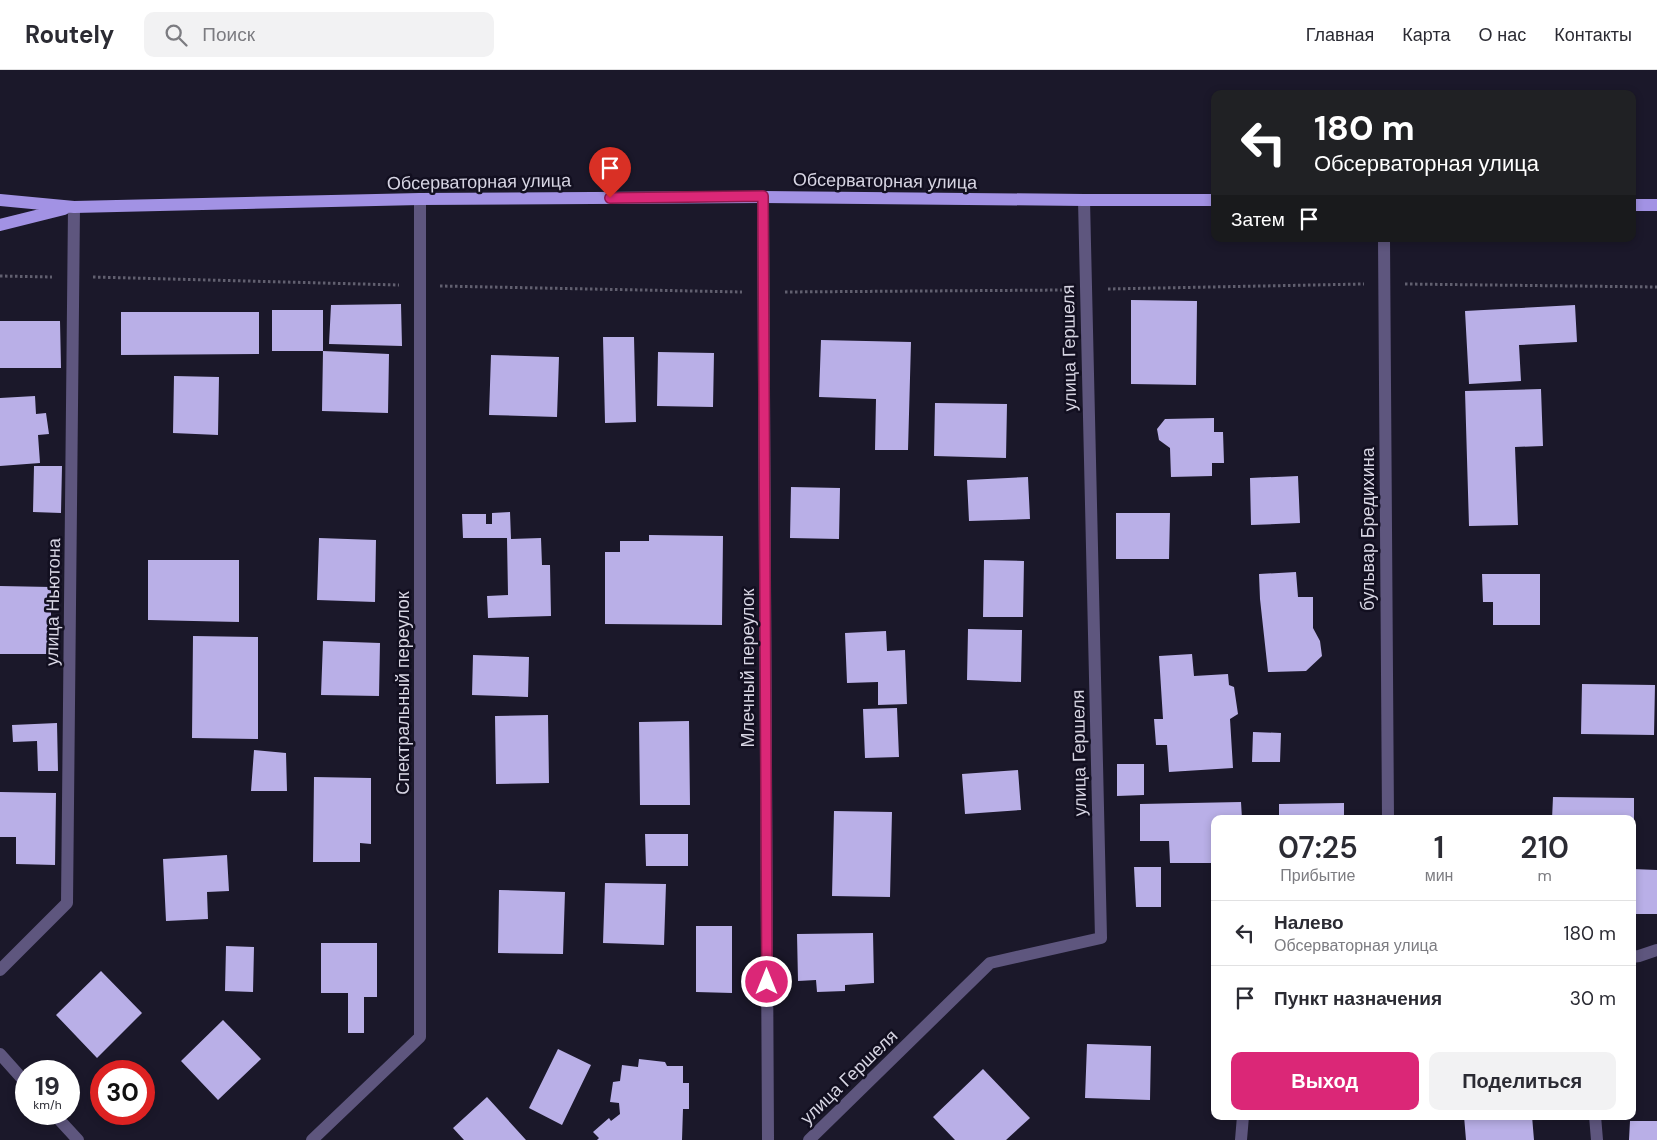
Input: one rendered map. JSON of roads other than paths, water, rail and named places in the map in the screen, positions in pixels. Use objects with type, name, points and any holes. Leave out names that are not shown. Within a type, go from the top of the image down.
[{"type":"main road","name":"Обсерваторная улица","points":[[0,200],[74,207],[420,199],[763,196],[1211,200]]},
{"type":"main road","points":[[1636,205],[1657,205]]},
{"type":"main road","name":"Обсерваторная улица","points":[[0,225],[74,207]]},
{"type":"street","name":"Млечный переулок","points":[[763,196],[768,1140]]},
{"type":"street","name":"Спектральный переулок","points":[[312,1140],[420,1037],[420,199]]},
{"type":"street","name":"улица Гершеля","points":[[809,1140],[990,963],[1101,938],[1084,200]]},
{"type":"street","name":"улица Ньютона","points":[[0,970],[67,903],[74,207]]},
{"type":"street","name":"бульвар Бредихина","points":[[1384,242],[1388,815]]},
{"type":"street","points":[[1636,956],[1657,950]]},
{"type":"street","points":[[0,1054],[15,1071]]},
{"type":"street","points":[[1241,1140],[1243,1120]]},
{"type":"street","points":[[1595,1120],[1597,1140]]},
{"type":"street","points":[[64,1125],[78,1140]]}]
